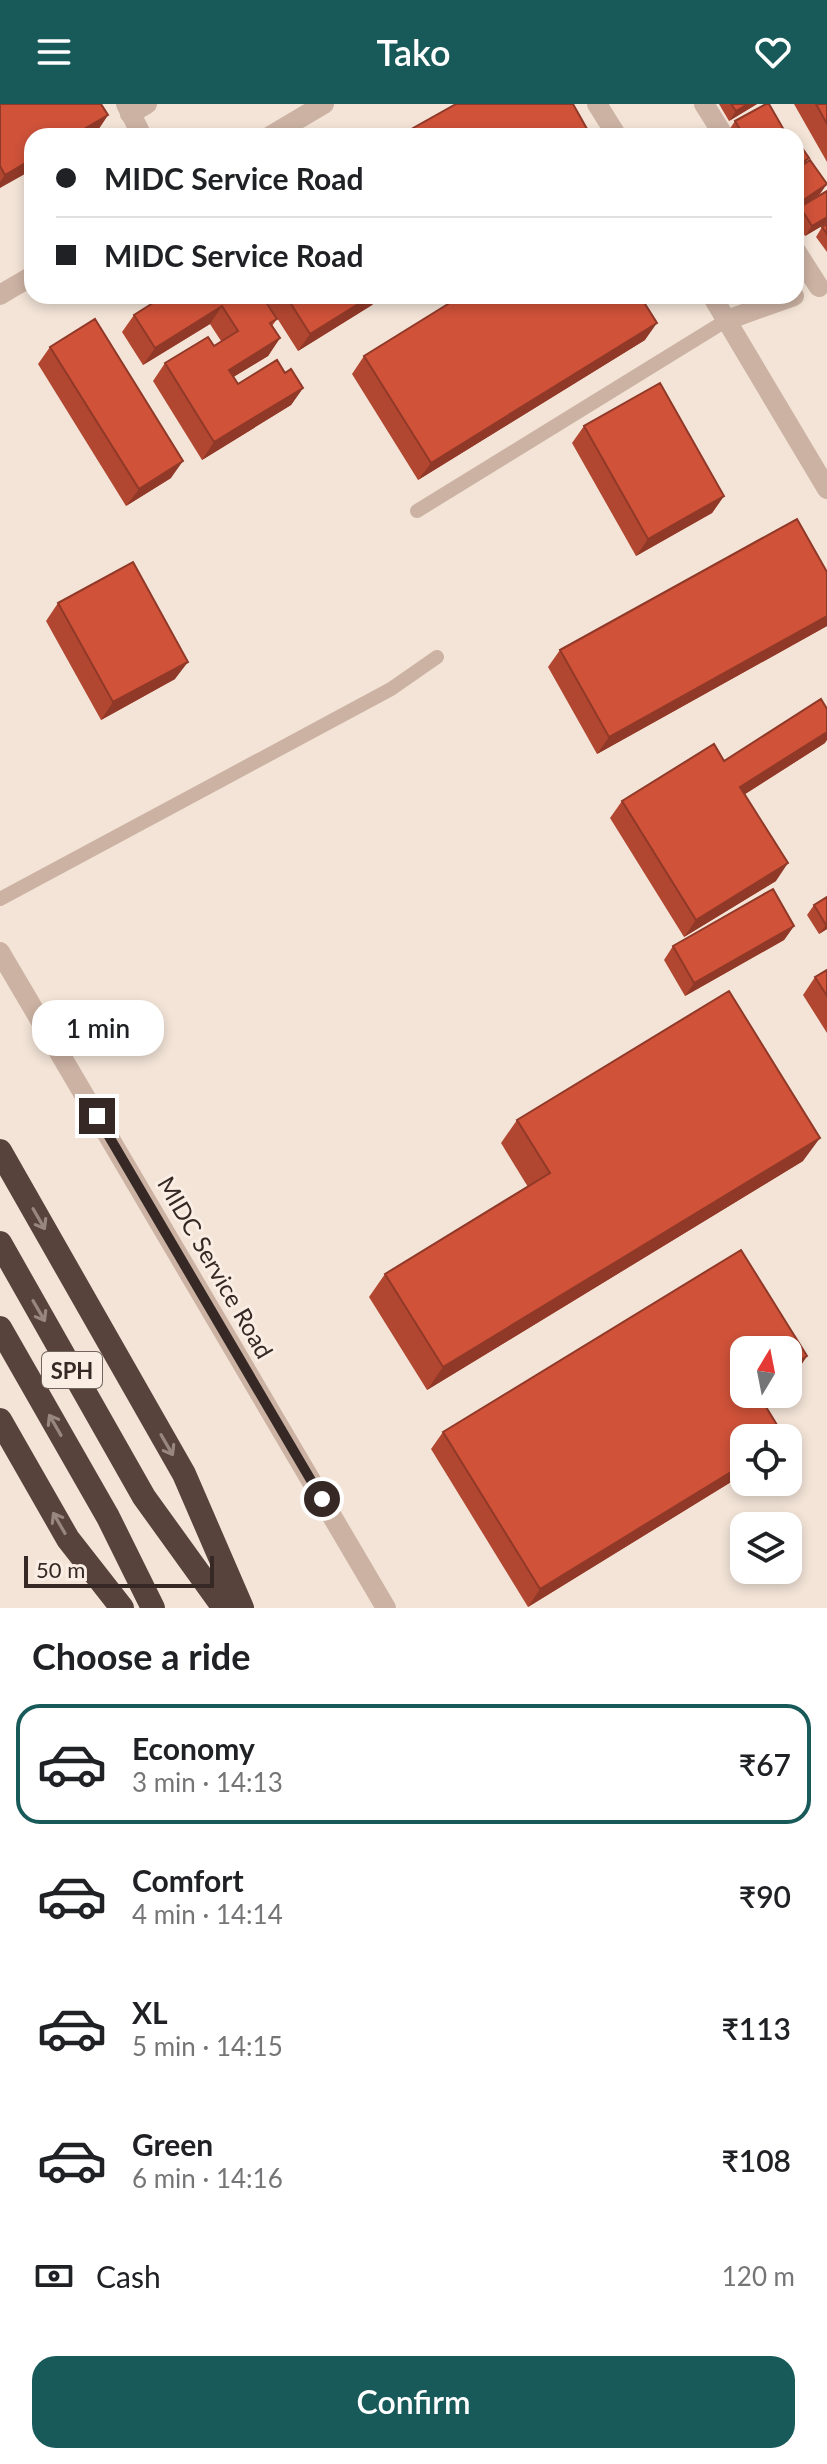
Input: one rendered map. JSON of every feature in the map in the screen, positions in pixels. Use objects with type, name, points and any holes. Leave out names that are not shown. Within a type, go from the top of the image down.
[{"type":"highway","points":[[0,1151],[184,1474],[242,1608]]},
{"type":"highway","name":"SPH","points":[[0,1243],[144,1497],[224,1608]]},
{"type":"highway","name":"SPH","points":[[0,1328],[108,1517],[153,1608]]},
{"type":"highway","points":[[0,1420],[68,1539],[122,1608]]},
{"type":"street","points":[[597,104],[612,128]]},
{"type":"street","points":[[704,104],[719,128]]},
{"type":"street","points":[[283,128],[321,105]]},
{"type":"street","points":[[134,107],[140,128]]},
{"type":"street","points":[[804,261],[823,285],[804,292]]},
{"type":"street","points":[[0,295],[24,281]]},
{"type":"street","points":[[717,304],[827,489]]},
{"type":"street","points":[[727,320],[772,304]]},
{"type":"street","name":"MIDC Service Road","points":[[0,952],[386,1608]]},
{"type":"lane","points":[[417,511],[727,320]]},
{"type":"lane","points":[[0,899],[391,689],[437,657]]},
{"type":"building","points":[[0,104],[101,104],[108,115],[86,128],[24,128],[24,164],[5,175],[0,166]]},
{"type":"building","points":[[456,104],[573,104],[586,128],[413,128]]},
{"type":"building","points":[[731,104],[748,104],[736,111]]},
{"type":"building","points":[[769,104],[783,128],[739,128],[735,121]]},
{"type":"building","points":[[816,104],[827,104],[827,124]]},
{"type":"building","points":[[810,160],[827,184],[804,200],[804,164]]},
{"type":"building","points":[[827,191],[827,217],[812,226],[804,213],[804,205]]},
{"type":"building","points":[[151,304],[267,304],[277,319],[270,323],[280,338],[229,370],[238,384],[277,360],[285,373],[291,369],[303,388],[214,442],[165,363],[208,337],[214,346],[238,331],[222,306],[155,348],[134,315]]},
{"type":"building","points":[[291,304],[358,304],[310,334]]},
{"type":"building","points":[[448,304],[645,304],[657,323],[431,463],[364,356]]},
{"type":"building","points":[[95,319],[183,461],[139,489],[50,347]]},
{"type":"building","points":[[660,383],[724,496],[648,539],[584,426]]},
{"type":"building","points":[[797,519],[827,572],[827,616],[609,737],[560,650]]},
{"type":"building","points":[[133,562],[188,662],[113,702],[58,603]]},
{"type":"building","points":[[821,699],[827,709],[827,732],[740,787],[788,863],[696,920],[622,801],[714,744],[724,761]]},
{"type":"building","points":[[773,889],[794,926],[694,983],[673,946]]},
{"type":"building","points":[[827,897],[827,924],[826,925],[814,905]]},
{"type":"building","points":[[827,970],[827,996],[815,977]]},
{"type":"building","points":[[729,991],[820,1138],[443,1367],[385,1274],[550,1173],[517,1120]]},
{"type":"building","points":[[741,1250],[795,1336],[730,1336],[730,1408],[767,1408],[776,1424],[730,1424],[730,1473],[540,1589],[443,1432]]},
{"type":"route","points":[[97,1116],[322,1499]]}]
